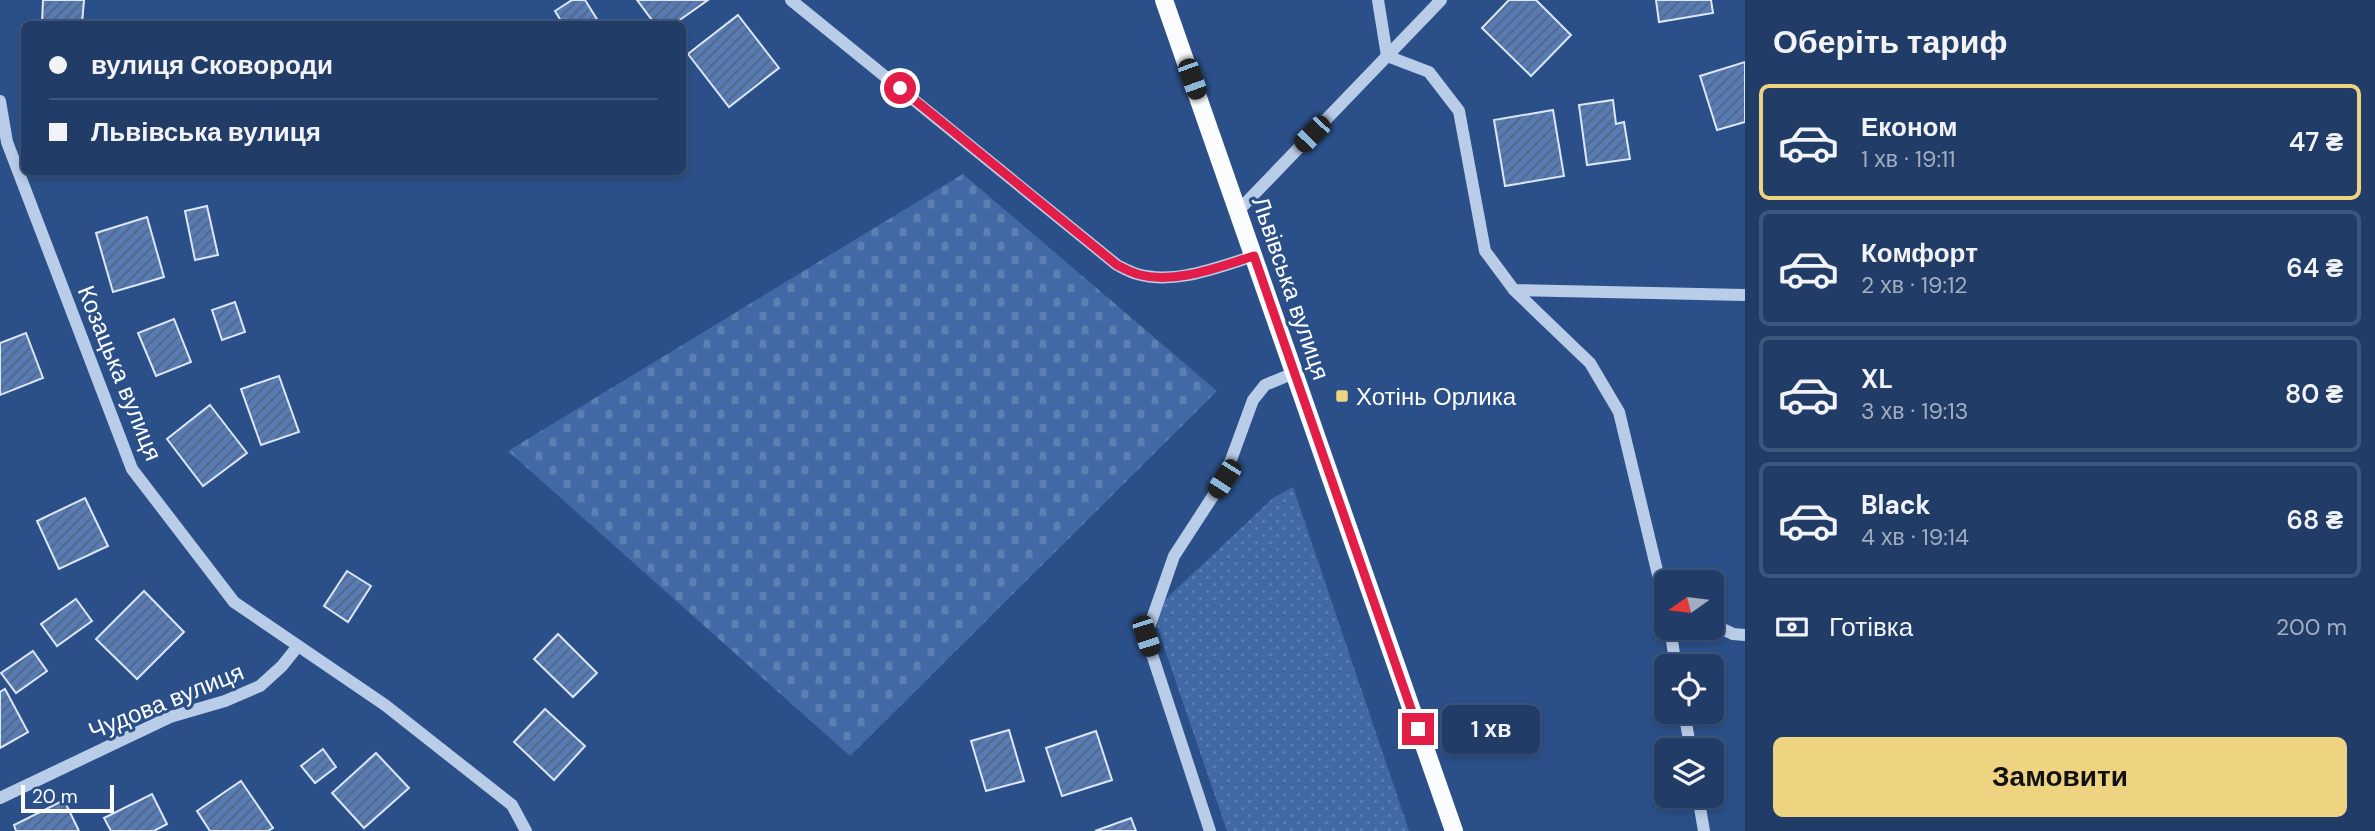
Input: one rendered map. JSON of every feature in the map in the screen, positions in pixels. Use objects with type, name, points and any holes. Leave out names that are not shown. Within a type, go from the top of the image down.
[{"type":"main road","name":"Львівська вулиця","points":[[1164,0],[1454,831]]},
{"type":"street","points":[[791,0],[1117,265],[1137,274],[1164,277],[1204,272],[1254,256]]},
{"type":"street","points":[[1378,0],[1387,56]]},
{"type":"street","points":[[1238,211],[1441,0]]},
{"type":"street","points":[[1387,56],[1430,72],[1459,111],[1485,251],[1514,290],[1590,363],[1619,412],[1657,570]]},
{"type":"street","name":"Козацька вулиця","points":[[0,101],[7,142],[132,469],[234,601],[385,705],[512,805],[526,831]]},
{"type":"street","points":[[1514,290],[1745,295]]},
{"type":"street","points":[[1210,831],[1146,636],[1174,556],[1224,479],[1253,400],[1265,385],[1294,373]]},
{"type":"street","points":[[1724,630],[1745,635]]},
{"type":"street","name":"Чудова вулиця","points":[[0,798],[170,717],[225,701],[260,686],[282,666],[298,646]]},
{"type":"street","points":[[1700,808],[1704,831]]},
{"type":"green space","points":[[963,174],[1217,391],[850,756],[508,451]]},
{"type":"green space","points":[[1293,487],[1409,831],[1227,831],[1152,612],[1273,498]]},
{"type":"building","points":[[43,0],[84,0],[82,21],[42,21]]},
{"type":"building","points":[[572,0],[585,0],[598,21],[561,21],[555,11]]},
{"type":"building","points":[[637,0],[708,0],[678,21],[653,21]]},
{"type":"building","points":[[1509,0],[1536,0],[1571,35],[1531,76],[1482,28]]},
{"type":"building","points":[[1656,0],[1711,0],[1713,13],[1659,22]]},
{"type":"building","points":[[738,15],[779,68],[729,107],[688,54]]},
{"type":"building","points":[[1745,62],[1745,122],[1717,130],[1700,76]]},
{"type":"building","points":[[1613,100],[1616,124],[1624,122],[1630,159],[1587,165],[1579,105]]},
{"type":"building","points":[[1553,110],[1564,176],[1505,186],[1494,120]]},
{"type":"building","points":[[207,206],[218,255],[195,260],[185,211]]},
{"type":"building","points":[[147,217],[164,277],[113,292],[96,233]]},
{"type":"building","points":[[235,302],[245,332],[222,340],[212,310]]},
{"type":"building","points":[[174,319],[191,362],[156,376],[138,333]]},
{"type":"building","points":[[26,333],[43,378],[0,395],[0,343]]},
{"type":"building","points":[[279,376],[299,432],[261,445],[241,389]]},
{"type":"building","points":[[210,405],[247,453],[203,486],[167,439]]},
{"type":"building","points":[[85,498],[108,546],[59,569],[37,521]]},
{"type":"building","points":[[347,571],[371,586],[348,622],[324,606]]},
{"type":"building","points":[[144,591],[184,632],[137,679],[96,639]]},
{"type":"building","points":[[76,599],[92,621],[57,646],[41,624]]},
{"type":"building","points":[[558,634],[597,673],[573,697],[534,659]]},
{"type":"building","points":[[33,651],[47,671],[16,693],[1,673]]},
{"type":"building","points":[[5,689],[28,732],[0,748],[0,692]]},
{"type":"building","points":[[545,709],[585,746],[554,780],[514,742]]},
{"type":"building","points":[[1009,730],[1024,781],[986,791],[971,741]]},
{"type":"building","points":[[1096,731],[1112,780],[1062,796],[1046,748]]},
{"type":"building","points":[[323,749],[336,767],[315,783],[301,766]]},
{"type":"building","points":[[376,753],[409,788],[364,828],[332,793]]},
{"type":"building","points":[[241,781],[273,828],[268,831],[210,831],[197,811]]},
{"type":"building","points":[[152,794],[167,824],[154,831],[111,831],[104,818]]},
{"type":"building","points":[[64,800],[79,831],[16,831],[14,825]]},
{"type":"building","points":[[1131,818],[1136,831],[1095,831]]},
{"type":"place","name":"Хотінь Орлика","points":[[1342,396]]},
{"type":"route","points":[[900,88],[1117,265],[1137,274],[1164,277],[1204,272],[1254,256],[1418,729]]}]
